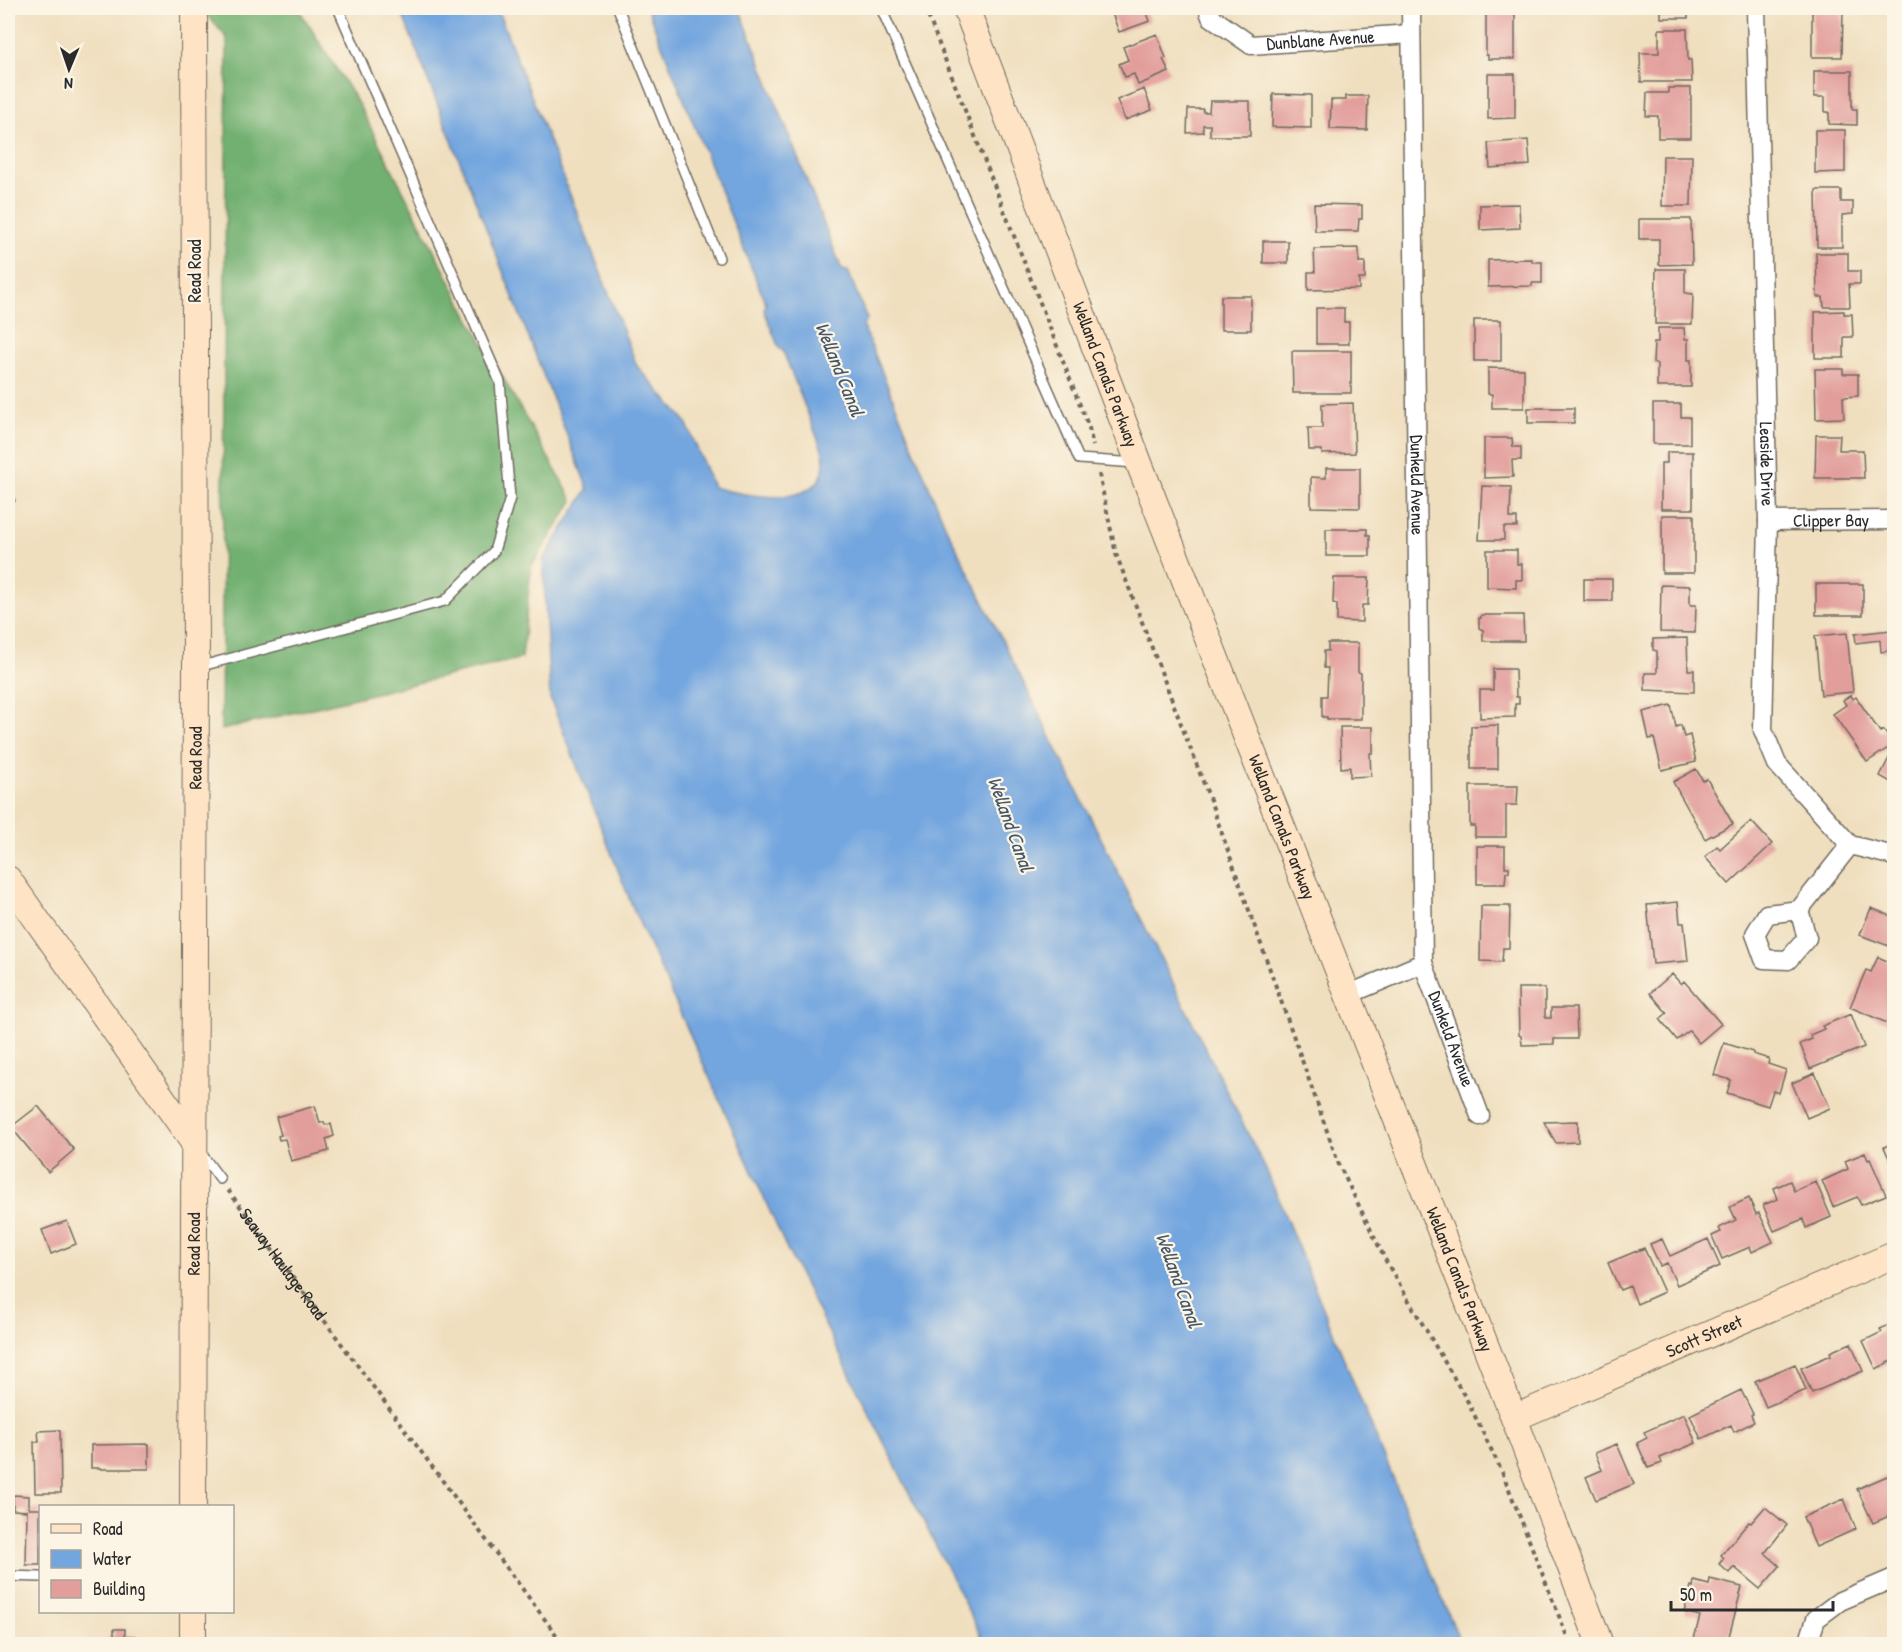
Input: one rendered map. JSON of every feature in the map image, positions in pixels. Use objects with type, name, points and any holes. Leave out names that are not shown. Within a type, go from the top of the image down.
[{"type":"street","name":"Read Road","points":[[193,1505],[196,667],[194,8]]},
{"type":"street","name":"Welland Canals Parkway","points":[[966,8],[1139,464],[1514,1418],[1600,1644]]},
{"type":"street","name":"Dunblane Avenue","points":[[1208,8],[1211,17],[1251,45],[1411,34]]},
{"type":"street","name":"Dunkeld Avenue","points":[[1411,8],[1423,963],[1480,1116]]},
{"type":"street","name":"Leaside Drive","points":[[1756,8],[1767,521],[1762,730],[1777,764],[1850,845]]},
{"type":"street","name":"Clipper Bay","points":[[1767,521],[1894,520]]},
{"type":"street","points":[[1799,910],[1850,845],[1894,856]]},
{"type":"street","points":[[8,879],[194,1143]]},
{"type":"street","points":[[1347,995],[1423,963]]},
{"type":"street","name":"Scott Street","points":[[1514,1418],[1894,1255]]},
{"type":"street","points":[[1808,1644],[1816,1619],[1840,1601],[1894,1578]]},
{"type":"street","points":[[193,1613],[193,1644]]},
{"type":"lane","points":[[196,667],[445,602],[494,551],[510,498],[500,382],[338,8]]},
{"type":"lane","points":[[618,8],[719,258]]},
{"type":"lane","points":[[881,8],[1079,459],[1139,464]]},
{"type":"lane","points":[[194,1143],[220,1179]]},
{"type":"lane","points":[[8,1576],[39,1577]]},
{"type":"path","points":[[925,8],[1089,428],[1116,554],[1209,797],[1339,1165],[1387,1263],[1468,1402],[1503,1474],[1570,1644]]},
{"type":"path","name":"Seaway Haulage Road","points":[[220,1179],[563,1644]]},
{"type":"green space","points":[[201,8],[298,8],[359,105],[469,318],[573,501],[531,567],[522,658],[221,730],[227,38]]},
{"type":"water","name":"Welland Canal","points":[[400,8],[497,8],[637,366],[686,422],[713,487],[746,494],[784,496],[802,493],[815,485],[823,471],[823,452],[783,351],[779,348],[764,310],[766,304],[647,8],[739,8],[842,270],[848,271],[867,319],[863,326],[945,525],[1268,1174],[1461,1644],[985,1644],[787,1249],[635,913],[550,698],[543,560],[588,489]]},
{"type":"building","points":[[1110,8],[1145,8],[1150,21],[1119,32]]},
{"type":"building","points":[[1661,8],[1688,8],[1688,18],[1661,18]]},
{"type":"building","points":[[1812,11],[1843,11],[1842,57],[1812,57]]},
{"type":"building","points":[[1486,14],[1515,14],[1515,59],[1488,59],[1486,55]]},
{"type":"building","points":[[1659,29],[1687,29],[1688,60],[1691,60],[1692,82],[1641,82],[1640,53],[1659,53]]},
{"type":"building","points":[[1157,34],[1166,58],[1163,59],[1169,72],[1138,85],[1134,74],[1125,77],[1119,64],[1128,60],[1123,47]]},
{"type":"building","points":[[1814,71],[1852,71],[1852,109],[1857,109],[1857,125],[1829,124],[1829,112],[1825,112],[1825,97],[1814,97]]},
{"type":"building","points":[[1488,74],[1515,74],[1515,118],[1488,119]]},
{"type":"building","points":[[1668,88],[1691,88],[1691,138],[1658,138],[1658,116],[1646,116],[1647,93],[1668,93]]},
{"type":"building","points":[[1144,89],[1152,110],[1125,120],[1117,100]]},
{"type":"building","points":[[1273,94],[1311,95],[1311,128],[1272,127]]},
{"type":"building","points":[[1346,96],[1368,96],[1367,130],[1330,129],[1331,100],[1346,100]]},
{"type":"building","points":[[1210,101],[1250,101],[1250,136],[1210,136],[1210,125],[1203,125],[1203,132],[1187,133],[1188,109],[1203,109],[1203,112],[1209,112]]},
{"type":"building","points":[[1815,130],[1845,130],[1845,172],[1815,173]]},
{"type":"building","points":[[1528,140],[1530,165],[1490,168],[1488,143]]},
{"type":"building","points":[[1663,156],[1692,156],[1691,206],[1662,206]]},
{"type":"building","points":[[1816,190],[1841,190],[1841,202],[1853,202],[1853,214],[1842,215],[1842,247],[1817,247]]},
{"type":"building","points":[[1314,204],[1362,205],[1362,219],[1359,219],[1358,231],[1315,231]]},
{"type":"building","points":[[1519,204],[1520,228],[1480,230],[1480,205]]},
{"type":"building","points":[[1639,219],[1691,219],[1692,264],[1659,265],[1659,239],[1639,239]]},
{"type":"building","points":[[1263,241],[1288,241],[1288,263],[1263,263]]},
{"type":"building","points":[[1359,248],[1359,262],[1365,262],[1365,279],[1359,279],[1359,289],[1308,290],[1308,272],[1315,272],[1314,249]]},
{"type":"building","points":[[1816,253],[1848,253],[1848,271],[1860,271],[1860,284],[1849,284],[1850,307],[1824,307],[1823,297],[1817,297]]},
{"type":"building","points":[[1532,259],[1532,262],[1542,262],[1542,283],[1532,283],[1532,286],[1488,287],[1488,260]]},
{"type":"building","points":[[1656,269],[1685,269],[1685,293],[1693,294],[1692,324],[1655,324]]},
{"type":"building","points":[[1221,296],[1251,296],[1251,330],[1221,330]]},
{"type":"building","points":[[1316,308],[1344,308],[1344,322],[1349,322],[1349,344],[1316,344]]},
{"type":"building","points":[[1844,311],[1844,314],[1852,314],[1853,337],[1844,337],[1844,358],[1815,358],[1815,312]]},
{"type":"building","points":[[1474,320],[1501,320],[1501,361],[1474,361]]},
{"type":"building","points":[[1658,328],[1684,328],[1685,339],[1688,339],[1688,360],[1691,360],[1691,387],[1657,387],[1657,364],[1653,363],[1654,342],[1658,342]]},
{"type":"building","points":[[1292,351],[1351,351],[1351,393],[1293,393]]},
{"type":"building","points":[[1488,368],[1524,369],[1524,408],[1492,408],[1492,394],[1488,394]]},
{"type":"building","points":[[1815,369],[1843,369],[1843,374],[1858,374],[1858,396],[1843,397],[1844,418],[1816,419]]},
{"type":"building","points":[[1353,403],[1355,453],[1322,454],[1322,450],[1309,450],[1308,428],[1322,428],[1322,404]]},
{"type":"building","points":[[1653,404],[1681,404],[1681,417],[1690,417],[1690,444],[1653,444]]},
{"type":"building","points":[[1528,408],[1574,408],[1574,423],[1528,423]]},
{"type":"building","points":[[1816,435],[1840,435],[1839,450],[1863,450],[1864,478],[1815,478]]},
{"type":"building","points":[[1484,438],[1512,438],[1513,447],[1521,447],[1521,460],[1512,460],[1513,477],[1484,478]]},
{"type":"building","points":[[1667,452],[1693,452],[1693,509],[1661,509],[1661,463],[1667,463]]},
{"type":"building","points":[[1326,468],[1360,468],[1360,508],[1311,507],[1311,477],[1326,478]]},
{"type":"building","points":[[8,482],[15,501],[8,504]]},
{"type":"building","points":[[1482,486],[1511,487],[1510,518],[1517,518],[1517,527],[1504,527],[1504,540],[1479,540]]},
{"type":"building","points":[[1662,515],[1694,515],[1694,573],[1662,573]]},
{"type":"building","points":[[1326,529],[1367,529],[1367,535],[1370,535],[1370,556],[1326,556]]},
{"type":"building","points":[[1487,550],[1517,550],[1517,564],[1522,564],[1522,580],[1516,580],[1516,588],[1487,587]]},
{"type":"building","points":[[1334,578],[1369,578],[1368,605],[1362,605],[1362,622],[1337,621],[1337,604],[1333,603]]},
{"type":"building","points":[[1584,579],[1612,579],[1612,601],[1584,601]]},
{"type":"building","points":[[1816,584],[1863,584],[1863,615],[1816,615]]},
{"type":"building","points":[[1661,585],[1690,586],[1690,605],[1696,605],[1695,633],[1660,632]]},
{"type":"building","points":[[1481,615],[1523,615],[1524,641],[1483,641],[1483,630],[1479,628]]},
{"type":"building","points":[[1891,630],[1893,650],[1881,652],[1880,640],[1856,643],[1855,634]]},
{"type":"building","points":[[1847,633],[1853,692],[1821,695],[1815,636]]},
{"type":"building","points":[[1687,638],[1688,670],[1694,670],[1694,692],[1645,690],[1645,673],[1657,673],[1657,651],[1653,650],[1653,639]]},
{"type":"building","points":[[1328,643],[1358,643],[1358,672],[1361,673],[1361,719],[1322,717],[1322,696],[1327,696],[1328,668],[1324,668],[1324,651],[1328,651]]},
{"type":"building","points":[[1493,669],[1515,669],[1516,697],[1519,697],[1519,704],[1515,704],[1515,717],[1480,718],[1480,690],[1493,690]]},
{"type":"building","points":[[1851,695],[1853,699],[1856,697],[1880,732],[1884,730],[1892,741],[1889,743],[1891,746],[1867,762],[1833,714],[1846,705],[1843,700]]},
{"type":"building","points":[[1671,705],[1676,727],[1681,725],[1684,737],[1690,735],[1696,762],[1662,770],[1654,738],[1649,739],[1643,712]]},
{"type":"building","points":[[1498,725],[1498,769],[1471,769],[1471,726]]},
{"type":"building","points":[[1340,727],[1373,727],[1373,753],[1370,753],[1371,776],[1350,777],[1350,767],[1341,768]]},
{"type":"building","points":[[1894,748],[1894,784],[1880,776]]},
{"type":"building","points":[[1696,769],[1703,781],[1707,779],[1733,824],[1705,839],[1673,782]]},
{"type":"building","points":[[1470,786],[1518,786],[1517,805],[1506,805],[1506,837],[1475,837],[1475,826],[1470,826]]},
{"type":"building","points":[[1751,821],[1772,844],[1729,884],[1705,857],[1717,846],[1720,849]]},
{"type":"building","points":[[1477,846],[1505,846],[1505,867],[1509,867],[1509,872],[1506,872],[1505,884],[1477,884]]},
{"type":"building","points":[[1678,902],[1680,923],[1684,923],[1688,961],[1653,964],[1647,905]]},
{"type":"building","points":[[1481,906],[1510,906],[1509,948],[1503,948],[1502,962],[1480,961]]},
{"type":"building","points":[[1871,908],[1894,917],[1894,948],[1860,935]]},
{"type":"building","points":[[1878,957],[1894,964],[1894,990],[1890,1001],[1894,1003],[1894,1026],[1850,1007],[1866,970],[1871,972]]},
{"type":"building","points":[[1672,974],[1681,984],[1684,981],[1721,1024],[1699,1043],[1689,1031],[1677,1040],[1660,1019],[1667,1013],[1650,993]]},
{"type":"building","points":[[1518,988],[1545,988],[1545,1018],[1551,1018],[1551,1008],[1576,1008],[1577,1039],[1554,1039],[1554,1044],[1522,1045],[1519,1035]]},
{"type":"building","points":[[1851,1014],[1864,1047],[1810,1069],[1800,1044],[1812,1039],[1810,1035],[1824,1029],[1822,1026]]},
{"type":"building","points":[[1724,1043],[1753,1052],[1753,1054],[1769,1059],[1768,1064],[1786,1070],[1779,1093],[1773,1091],[1768,1106],[1727,1093],[1731,1080],[1714,1075]]},
{"type":"building","points":[[1815,1073],[1830,1108],[1807,1118],[1792,1083]]},
{"type":"building","points":[[38,1106],[74,1150],[48,1172],[11,1127]]},
{"type":"building","points":[[315,1106],[320,1123],[331,1124],[334,1136],[326,1139],[329,1151],[291,1161],[285,1139],[279,1140],[278,1136],[281,1135],[276,1117]]},
{"type":"building","points":[[1578,1121],[1578,1142],[1556,1143],[1544,1122]]},
{"type":"building","points":[[1894,1142],[1894,1167],[1893,1167],[1884,1147]]},
{"type":"building","points":[[1865,1153],[1886,1195],[1861,1205],[1857,1197],[1833,1207],[1822,1181],[1848,1169],[1845,1161]]},
{"type":"building","points":[[1790,1181],[1794,1191],[1816,1182],[1831,1217],[1806,1228],[1803,1219],[1774,1231],[1763,1205],[1778,1199],[1774,1188]]},
{"type":"building","points":[[1749,1198],[1773,1242],[1752,1252],[1750,1247],[1722,1259],[1712,1236],[1721,1232],[1719,1228],[1736,1220],[1730,1207]]},
{"type":"building","points":[[67,1221],[76,1244],[51,1254],[42,1230]]},
{"type":"building","points":[[1662,1239],[1670,1256],[1708,1239],[1720,1266],[1677,1285],[1667,1263],[1660,1266],[1650,1244]]},
{"type":"building","points":[[1644,1248],[1664,1292],[1637,1304],[1630,1286],[1620,1290],[1608,1263]]},
{"type":"building","points":[[1894,1323],[1894,1360],[1876,1369],[1863,1341],[1882,1332],[1880,1329]]},
{"type":"building","points":[[1851,1343],[1863,1371],[1812,1393],[1801,1368]]},
{"type":"building","points":[[1795,1364],[1806,1390],[1766,1407],[1755,1381]]},
{"type":"building","points":[[1741,1390],[1753,1414],[1751,1415],[1754,1422],[1734,1432],[1731,1425],[1701,1439],[1690,1415]]},
{"type":"building","points":[[1684,1414],[1696,1443],[1660,1458],[1662,1463],[1648,1468],[1637,1443],[1647,1438],[1644,1432]]},
{"type":"building","points":[[60,1430],[61,1493],[35,1493],[34,1442],[39,1442],[38,1431]]},
{"type":"building","points":[[149,1444],[149,1469],[91,1468],[91,1445]]},
{"type":"building","points":[[1617,1444],[1634,1484],[1596,1500],[1586,1477],[1602,1470],[1595,1453]]},
{"type":"building","points":[[1894,1473],[1894,1514],[1873,1523],[1857,1489]]},
{"type":"building","points":[[13,1495],[29,1496],[29,1509],[39,1509],[39,1565],[26,1565],[27,1511],[13,1510]]},
{"type":"building","points":[[1844,1499],[1856,1529],[1816,1547],[1803,1517]]},
{"type":"building","points":[[1765,1507],[1787,1525],[1765,1553],[1780,1566],[1760,1589],[1734,1567],[1729,1573],[1719,1564],[1724,1558],[1721,1555]]},
{"type":"building","points":[[1710,1579],[1742,1587],[1727,1644],[1694,1639],[1700,1616],[1684,1612],[1694,1581],[1709,1585]]},
{"type":"building","points":[[114,1629],[125,1629],[125,1636],[135,1636],[135,1644],[109,1644],[109,1636],[114,1636]]}]
